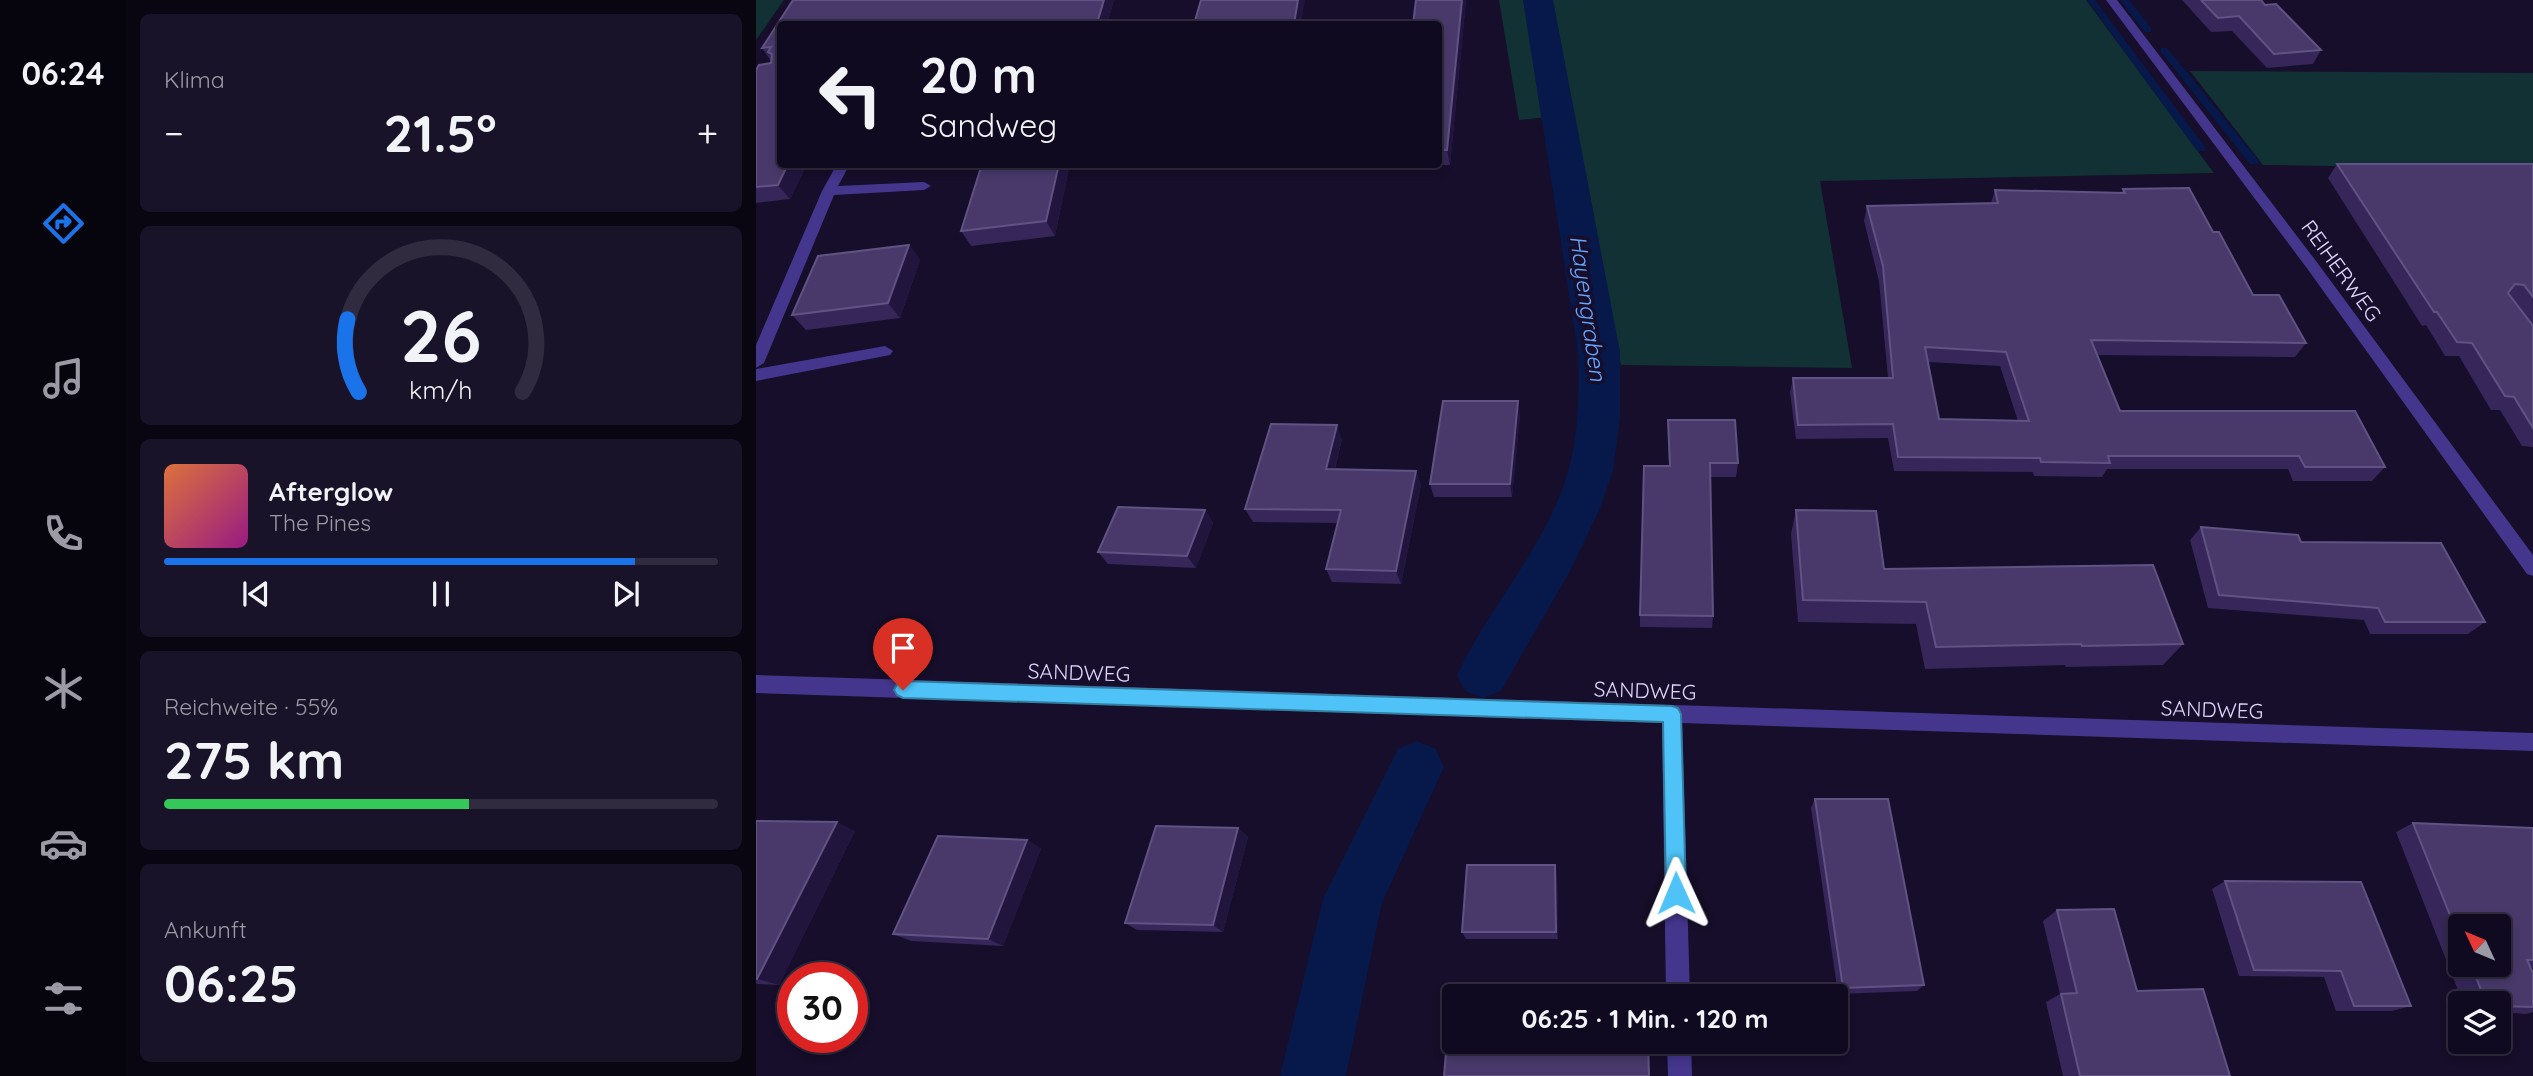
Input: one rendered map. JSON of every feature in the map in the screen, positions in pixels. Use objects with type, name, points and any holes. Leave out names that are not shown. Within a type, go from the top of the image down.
[{"type":"street","name":"REIHERWEG","points":[[2111,0],[2319,275],[2533,569]]},
{"type":"street","points":[[756,362],[829,191],[842,168]]},
{"type":"street","points":[[829,191],[924,186]]},
{"type":"street","points":[[756,375],[885,351]]},
{"type":"street","name":"SANDWEG","points":[[756,684],[2533,742]]},
{"type":"street","points":[[1672,714],[1678,984]]},
{"type":"street","points":[[1679,1054],[1679,1076]]},
{"type":"green space","points":[[756,0],[784,0],[756,40]]},
{"type":"green space","points":[[1499,0],[1529,0],[1547,117],[1519,120]]},
{"type":"green space","points":[[1548,0],[2086,0],[2214,173],[1820,181],[1852,368],[1621,365],[1601,273],[1579,195]]},
{"type":"green space","points":[[2190,71],[2533,73],[2533,169],[2263,165]]},
{"type":"building","points":[[793,0],[1104,0],[1098,20],[1085,21],[779,21]]},
{"type":"building","points":[[1201,0],[1298,0],[1294,21],[1195,21]]},
{"type":"building","points":[[1416,0],[1462,0],[1447,150],[1442,150],[1442,21],[1413,21]]},
{"type":"building","points":[[2201,0],[2261,0],[2265,5],[2276,4],[2321,50],[2274,54],[2239,16],[2218,18]]},
{"type":"building","points":[[777,25],[777,168],[786,168],[778,185],[756,187],[756,70],[759,65],[771,63],[772,54],[768,52],[771,47],[762,48]]},
{"type":"building","points":[[2337,164],[2533,164],[2533,297],[2524,285],[2515,284],[2508,293],[2533,326],[2533,428],[2514,397],[2505,396],[2472,343],[2457,342],[2437,312],[2434,312]]},
{"type":"building","points":[[981,168],[1058,168],[1046,221],[961,231]]},
{"type":"building","points":[[2189,188],[2213,232],[2219,232],[2253,295],[2279,295],[2306,343],[2091,340],[2120,411],[2355,411],[2385,467],[2305,467],[2299,456],[2108,456],[2110,463],[2041,462],[2040,458],[1898,457],[1893,424],[1798,425],[1793,378],[1893,378],[1883,266],[1867,206],[1998,203],[1995,190],[2125,193],[2123,189]],"holes":[[[1925,347],[2006,352],[2029,421],[1939,419]]]},
{"type":"building","points":[[909,245],[888,303],[792,315],[818,256]]},
{"type":"building","points":[[1443,401],[1518,401],[1510,484],[1430,484]]},
{"type":"building","points":[[1668,420],[1735,420],[1738,463],[1710,463],[1713,616],[1640,615],[1644,466],[1670,466]]},
{"type":"building","points":[[1271,424],[1337,425],[1326,469],[1416,471],[1396,571],[1326,569],[1341,510],[1245,509]]},
{"type":"building","points":[[1118,507],[1205,510],[1187,556],[1098,552]]},
{"type":"building","points":[[1796,510],[1876,511],[1884,569],[2153,565],[2183,644],[1936,647],[1926,602],[1803,600]]},
{"type":"building","points":[[2201,527],[2298,535],[2301,542],[2441,543],[2485,622],[2385,622],[2378,608],[2219,595]]},
{"type":"building","points":[[1815,799],[1888,799],[1924,985],[1848,988],[1848,984],[1842,984]]},
{"type":"building","points":[[756,821],[837,822],[757,979],[756,979]]},
{"type":"building","points":[[2413,823],[2533,828],[2533,960],[2527,960],[2533,973],[2533,1007],[2511,1006],[2511,991],[2481,991],[2476,977],[2511,977],[2511,914],[2450,914]]},
{"type":"building","points":[[1156,826],[1238,828],[1213,925],[1125,923]]},
{"type":"building","points":[[938,836],[1027,840],[988,939],[893,934]]},
{"type":"building","points":[[1467,865],[1555,865],[1556,932],[1462,932]]},
{"type":"building","points":[[2225,881],[2361,882],[2411,1006],[2354,1006],[2341,971],[2254,970]]},
{"type":"building","points":[[2114,909],[2137,991],[2203,989],[2230,1076],[2080,1076],[2061,994],[2077,993],[2057,910]]},
{"type":"building","points":[[1446,1054],[1648,1054],[1649,1076],[1444,1076]]},
{"type":"waterway","name":"Hayengraben","points":[[1483,675],[1552,559],[1576,511],[1591,471],[1598,420],[1599,352],[1538,0]]},
{"type":"waterway","points":[[2091,0],[2201,149]]},
{"type":"waterway","points":[[2124,0],[2148,30]]},
{"type":"waterway","points":[[2164,50],[2254,162]]},
{"type":"waterway","name":"Hayengraben","points":[[1313,1076],[1353,899],[1417,767]]},
{"type":"route","points":[[903,690],[1672,714],[1676,893]]}]
